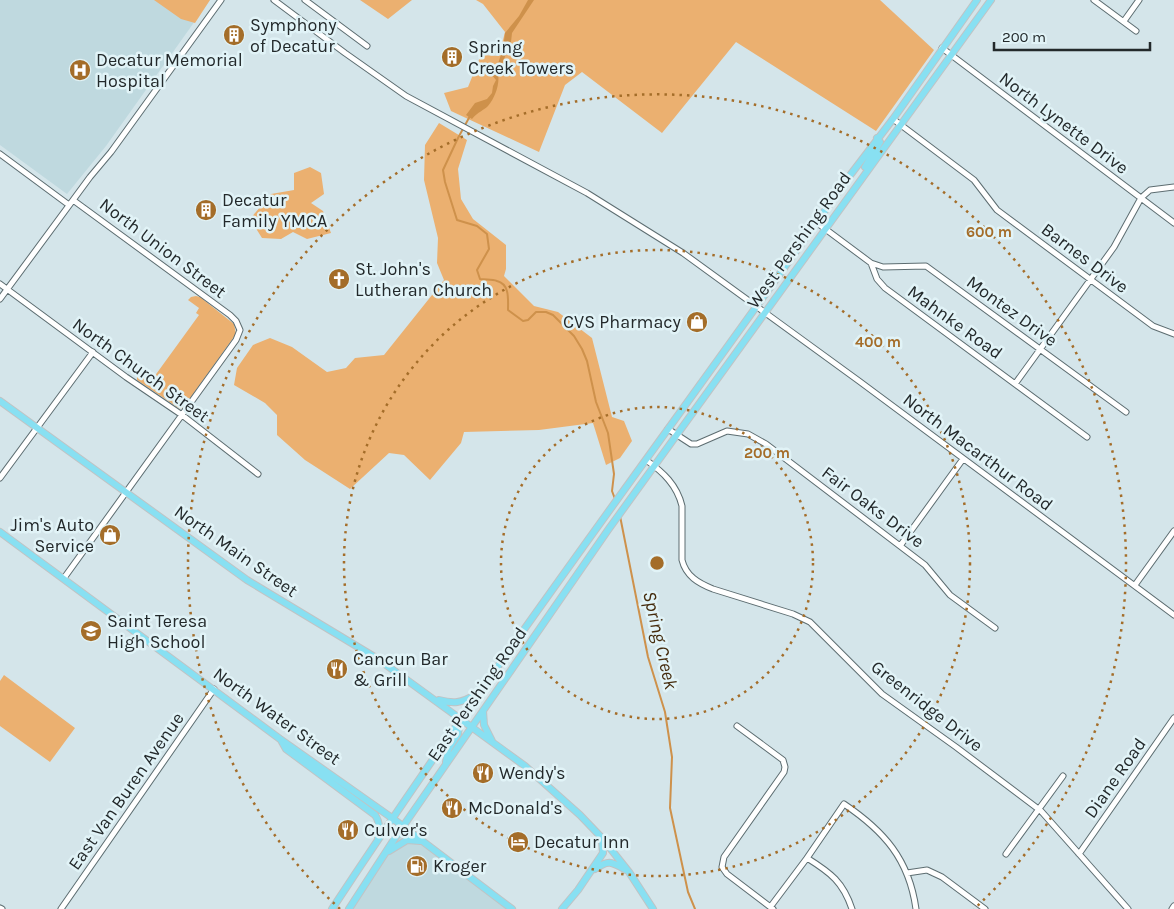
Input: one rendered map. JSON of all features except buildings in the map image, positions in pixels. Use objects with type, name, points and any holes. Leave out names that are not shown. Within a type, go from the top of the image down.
[{"type":"main road","name":"West Pershing Road","points":[[332,909],[460,718],[977,0]]},
{"type":"main road","name":"West Pershing Road","points":[[631,498],[991,0]]},
{"type":"main road","points":[[852,190],[880,142],[877,138]]},
{"type":"main road","name":"North Main Street","points":[[0,400],[247,580],[378,659],[535,774],[602,838],[629,872],[653,909]]},
{"type":"main road","name":"East Pershing Road","points":[[349,909],[403,826],[631,498]]},
{"type":"main road","name":"North Water Street","points":[[0,532],[280,739],[403,826],[512,909]]},
{"type":"main road","points":[[434,699],[451,704],[459,703],[478,694]]},
{"type":"main road","points":[[483,710],[484,725],[493,742]]},
{"type":"main road","points":[[446,764],[448,750],[458,734],[460,718]]},
{"type":"main road","points":[[280,739],[286,749],[375,816],[380,825],[378,839]]},
{"type":"main road","points":[[562,909],[592,872],[603,853],[602,838]]},
{"type":"main road","points":[[385,853],[407,840],[416,839],[424,842]]},
{"type":"main road","points":[[592,872],[607,862],[613,863],[629,872]]},
{"type":"street","points":[[0,299],[222,0]]},
{"type":"street","name":"North Macarthur Road","points":[[274,0],[388,85],[436,113],[586,193],[683,253],[1174,615]]},
{"type":"street","points":[[305,0],[367,46]]},
{"type":"street","points":[[1094,0],[1136,31]]},
{"type":"street","points":[[1124,21],[1139,0]]},
{"type":"street","name":"North Lynette Drive","points":[[942,48],[1174,222]]},
{"type":"street","name":"Barnes Drive","points":[[893,119],[974,180],[997,210],[1153,326],[1174,334]]},
{"type":"street","name":"North Union Street","points":[[0,154],[71,202],[236,321],[240,330],[236,340],[182,415]]},
{"type":"street","points":[[1015,384],[1114,247],[1141,198],[1150,190],[1174,187]]},
{"type":"street","name":"Mahnke Road","points":[[816,222],[871,263],[878,279],[885,288],[1087,437]]},
{"type":"street","name":"Montez Drive","points":[[871,263],[883,267],[926,266],[1126,412]]},
{"type":"street","name":"North Church Street","points":[[0,284],[182,415],[258,474]]},
{"type":"street","points":[[0,478],[93,352]]},
{"type":"street","points":[[64,578],[182,415]]},
{"type":"street","name":"Fair Oaks Drive","points":[[668,429],[690,444],[697,444],[727,431],[748,434],[766,444],[925,565],[956,600],[994,628]]},
{"type":"street","points":[[900,546],[963,459]]},
{"type":"street","name":"Greenridge Drive","points":[[646,460],[670,480],[680,498],[682,506],[682,560],[684,568],[691,577],[713,589],[804,618],[882,694],[1038,809],[1052,822],[1128,909]]},
{"type":"street","points":[[1135,585],[1174,531]]},
{"type":"street","name":"East Van Buren Avenue","points":[[61,909],[214,689]]},
{"type":"street","name":"Diane Road","points":[[1079,854],[1174,718]]},
{"type":"street","points":[[737,726],[783,760],[785,767],[784,772],[724,857],[722,867],[727,874],[772,908],[844,804],[868,820],[890,843],[907,872],[916,909]]},
{"type":"street","points":[[1006,854],[1063,776]]},
{"type":"street","points":[[807,858],[830,872],[847,894],[852,909]]},
{"type":"street","points":[[907,872],[927,870],[942,877],[985,909]]},
{"type":"street","points":[[1118,909],[1122,903]]},
{"type":"shaded area","name":"Decatur Memorial Hospital","points":[[0,0],[210,0],[106,146],[67,194],[0,145]]},
{"type":"shaded area","points":[[154,0],[210,0],[195,23],[181,19]]},
{"type":"shaded area","points":[[360,0],[412,0],[388,19]]},
{"type":"shaded area","points":[[476,0],[880,0],[934,50],[876,131],[736,42],[662,133],[582,72],[565,85],[539,152],[451,111],[444,93],[468,87],[481,55],[499,56],[505,32],[483,4]]},
{"type":"shaded area","points":[[528,0],[534,0],[512,33],[511,42],[498,74],[498,86],[495,95],[491,103],[472,119],[466,115],[475,103],[487,99],[492,93],[496,80],[491,74],[497,67],[505,33],[519,16]]},
{"type":"shaded area","points":[[439,123],[467,140],[458,169],[461,199],[473,219],[506,245],[506,269],[504,276],[534,306],[558,312],[592,338],[612,417],[624,421],[632,441],[620,458],[606,465],[593,423],[539,430],[464,432],[461,443],[430,480],[404,455],[389,453],[350,489],[305,460],[277,435],[277,415],[265,403],[234,385],[237,368],[253,345],[270,338],[292,347],[327,372],[346,368],[355,358],[384,355],[444,280],[437,263],[438,238],[424,180],[425,145]]},
{"type":"shaded area","points":[[310,167],[321,173],[324,194],[311,203],[323,211],[331,233],[307,239],[293,232],[281,239],[262,238],[250,219],[271,194],[294,190],[294,173]]},
{"type":"shaded area","points":[[196,296],[200,297],[234,324],[236,334],[183,408],[180,409],[137,380],[137,371],[148,378],[150,375],[154,377],[199,315],[196,313],[199,308],[188,300]]},
{"type":"shaded area","points":[[4,675],[75,728],[50,762],[0,726],[0,681]]},
{"type":"shaded area","points":[[404,830],[508,909],[350,909]]},
{"type":"waterway","name":"Spring Creek","points":[[470,116],[443,170],[457,220],[477,226],[487,234],[489,249],[477,270],[480,279],[495,280],[504,285],[508,297],[508,310],[523,321],[528,320],[536,312],[546,312],[553,315],[574,336],[582,349],[587,361],[596,402],[608,433],[614,474],[612,491],[615,499]]},
{"type":"waterway","name":"Spring Creek","points":[[620,516],[648,657],[665,712],[672,757],[670,808],[688,892],[695,909]]},
{"type":"place","name":"Symphony of Decatur","points":[[234,35]]},
{"type":"place","name":"Spring Creek Towers","points":[[452,57]]},
{"type":"place","name":"Decatur Memorial Hospital","points":[[80,70]]},
{"type":"place","name":"Decatur Family YMCA","points":[[206,210]]},
{"type":"place","name":"St. John's Lutheran Church","points":[[339,279]]},
{"type":"place","name":"CVS Pharmacy","points":[[697,322]]},
{"type":"place","name":"Jim's Auto Service","points":[[110,535]]},
{"type":"place","name":"Saint Teresa High School","points":[[91,631]]},
{"type":"place","name":"Cancun Bar & Grill","points":[[337,669]]},
{"type":"place","name":"Wendy's","points":[[483,773]]},
{"type":"place","name":"McDonald's","points":[[452,808]]},
{"type":"place","name":"Culver's","points":[[348,830]]},
{"type":"place","name":"Decatur Inn","points":[[518,842]]},
{"type":"place","name":"Kroger","points":[[417,866]]}]
